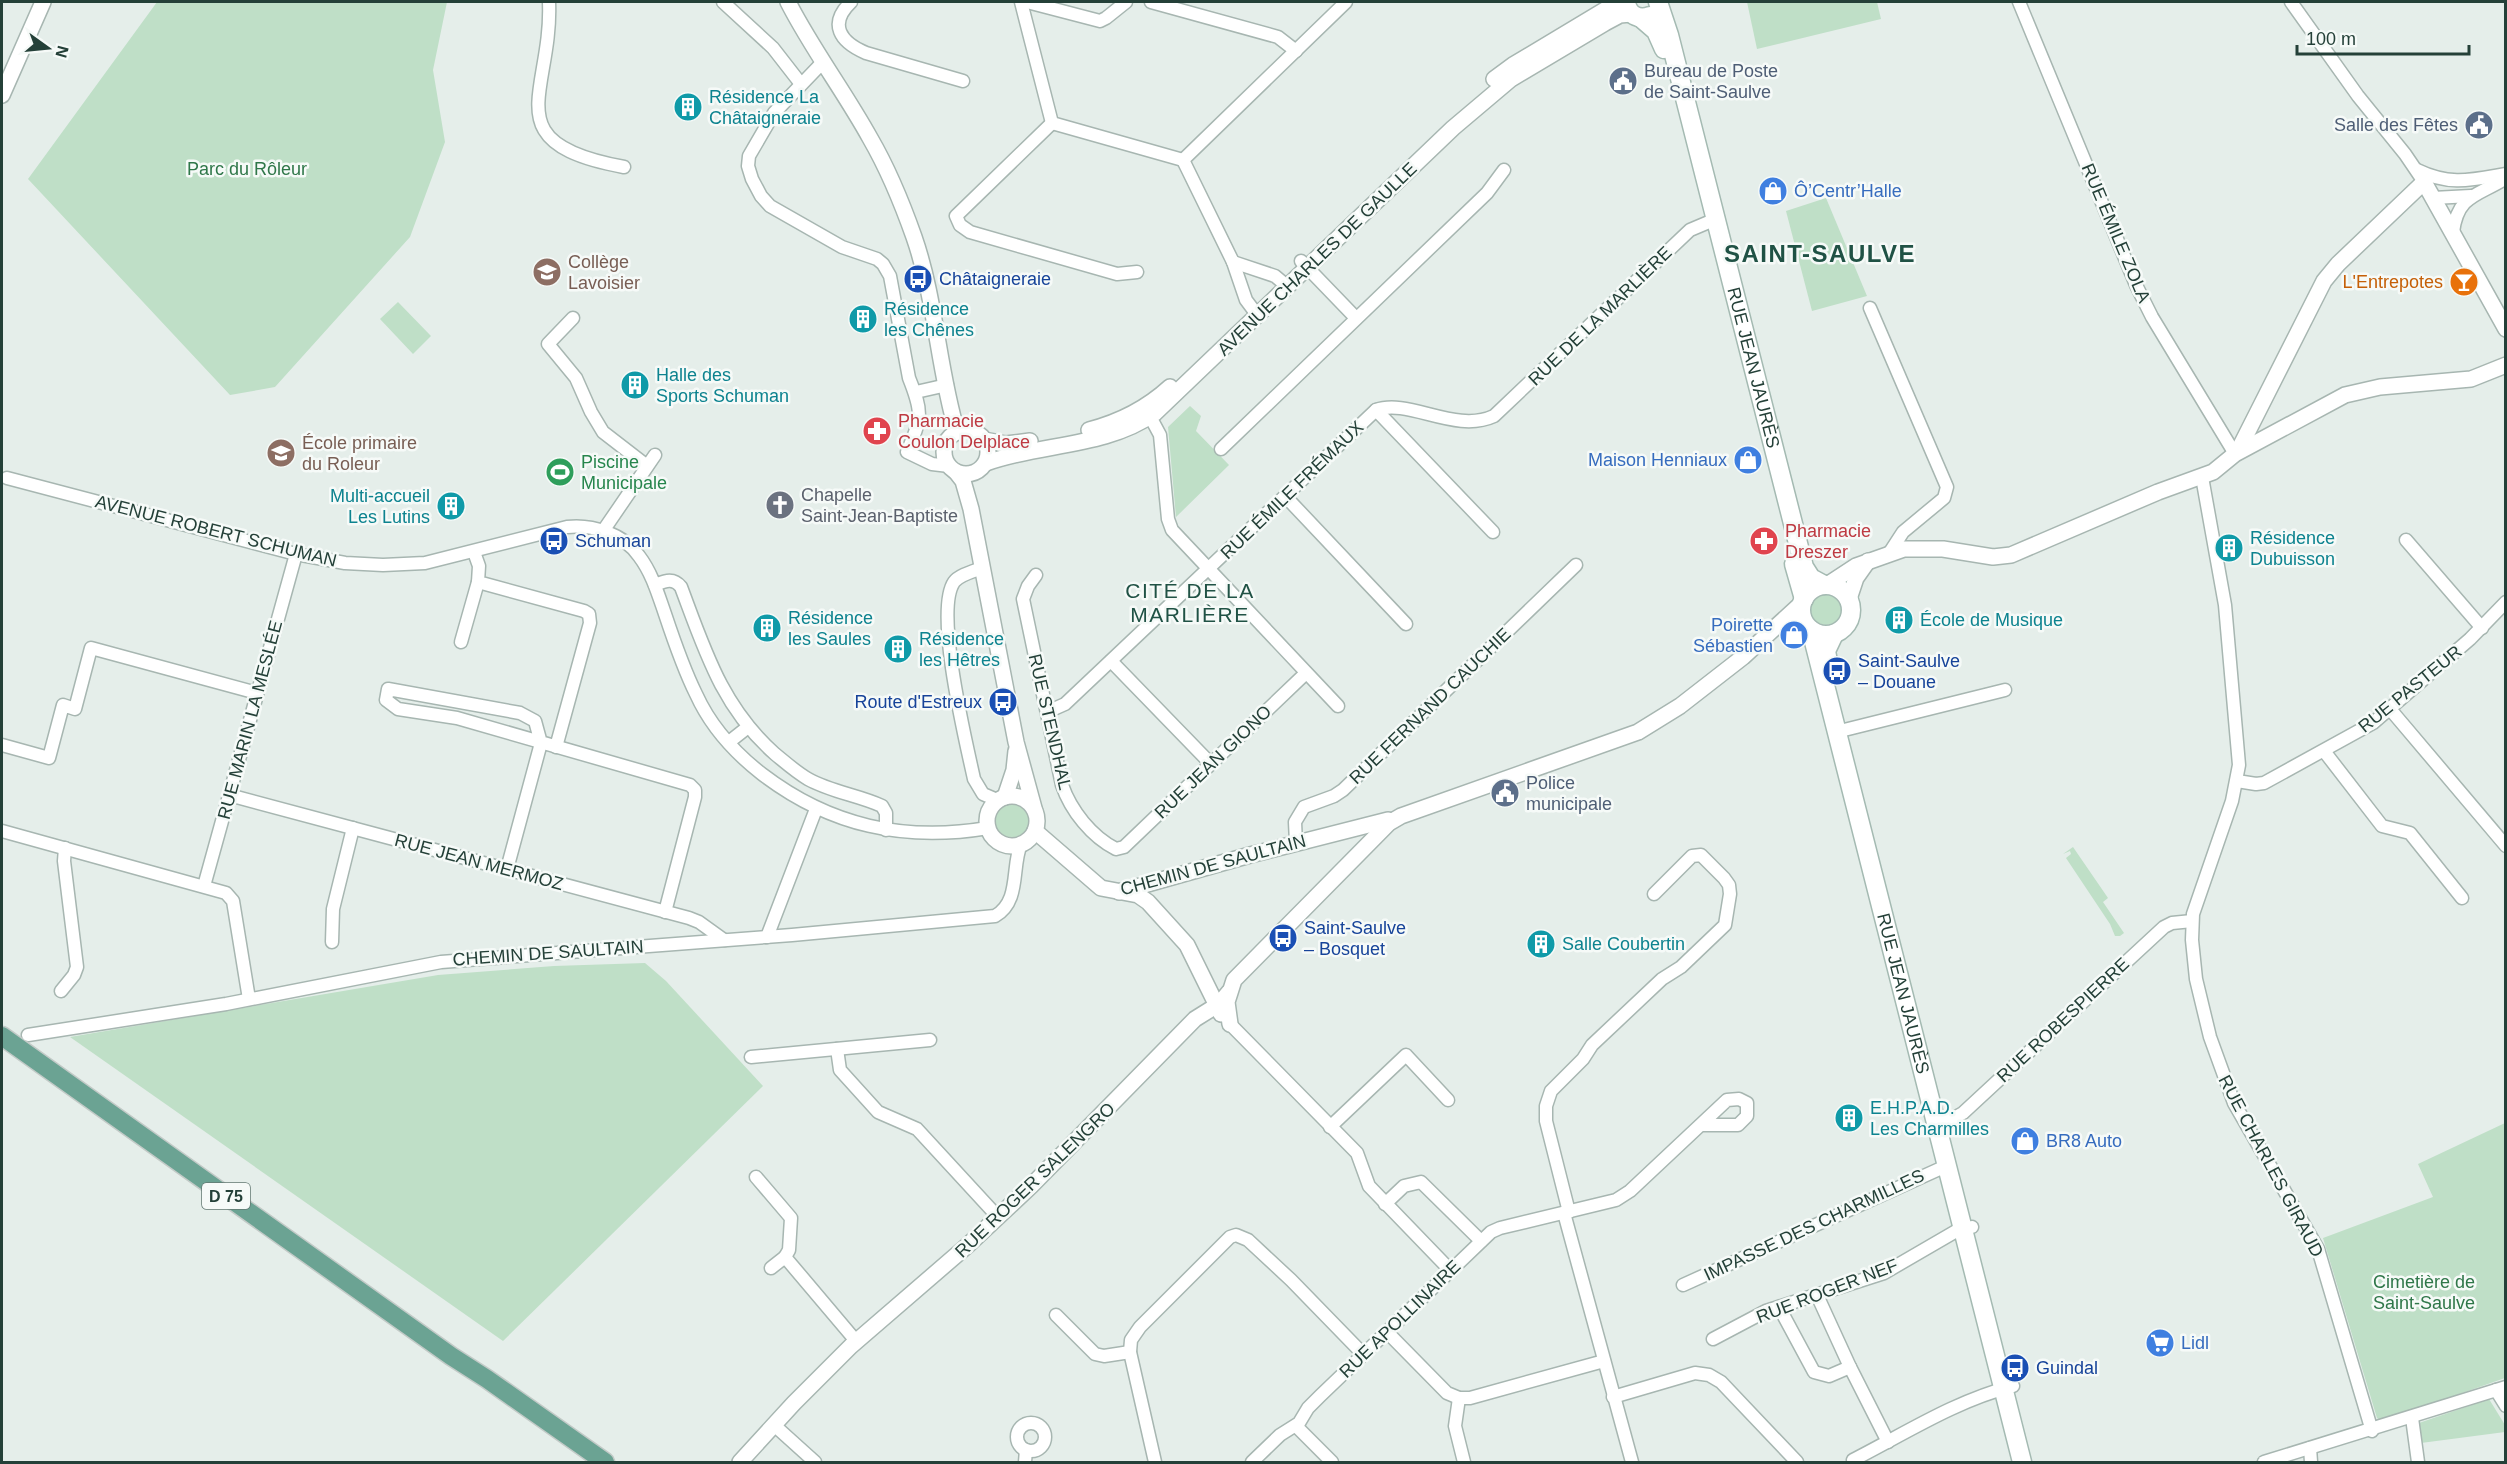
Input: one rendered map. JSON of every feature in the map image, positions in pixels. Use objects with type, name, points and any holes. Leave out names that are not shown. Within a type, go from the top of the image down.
[{"type":"main road","points":[[1629,9],[1649,16],[1654,12],[1658,2]]},
{"type":"main road","name":"RUE JEAN JAURÈS","points":[[1658,2],[1669,35],[1788,547],[1803,600]]},
{"type":"main road","name":"RUE JEAN JAURÈS","points":[[1629,9],[1653,28],[1662,43],[1805,570],[1810,578],[1826,585]]},
{"type":"main road","points":[[1826,585],[1841,590],[1849,599],[1852,611],[1850,620],[1842,630],[1834,634],[1822,635],[1809,628],[1801,611],[1803,600],[1812,589],[1826,585]]},
{"type":"main road","name":"RUE JEAN JAURÈS","points":[[1809,628],[1840,731],[2008,1387],[2022,1462]]},
{"type":"main road","name":"RUE JEAN JAURÈS","points":[[1834,634],[1828,645],[1826,656],[1840,731]]},
{"type":"main road","name":"D 75","points":[[2,1036],[451,1356],[584,1462]]},
{"type":"main road","name":"RUE JEAN JAURÈS","points":[[1940,1122],[1946,1166],[1967,1228]]},
{"type":"main road","name":"D 75","points":[[451,1356],[492,1382],[605,1462]]},
{"type":"main road","name":"RUE JEAN JAURÈS","points":[[2008,1387],[2033,1462]]},
{"type":"street","points":[[2,95],[43,2]]},
{"type":"street","points":[[549,2],[549,30],[537,104],[540,123],[549,136],[572,154],[586,160],[624,168]]},
{"type":"street","points":[[723,2],[773,48],[801,84]]},
{"type":"street","points":[[788,2],[822,63],[871,138],[904,209],[923,269],[957,432]]},
{"type":"street","points":[[851,2],[841,12],[838,26],[841,34],[854,47],[866,53],[963,81]]},
{"type":"street","points":[[1021,2],[1052,123]]},
{"type":"street","points":[[1027,2],[1100,21],[1125,2]]},
{"type":"street","points":[[1151,2],[1275,36],[1296,51]]},
{"type":"street","points":[[1183,160],[1346,2]]},
{"type":"street","name":"RUE ÉMILE ZOLA","points":[[2019,2],[2136,285],[2152,317],[2235,454]]},
{"type":"street","points":[[2291,2],[2426,186],[2505,329]]},
{"type":"street","name":"AVENUE CHARLES DE GAULLE","points":[[984,440],[1012,444],[1081,432],[1167,404],[1284,284],[1493,92],[1515,76],[1629,9]]},
{"type":"street","points":[[822,63],[774,113],[751,151],[748,166],[752,179],[764,201],[773,208],[842,247],[870,255],[883,264],[890,276],[908,373],[916,392],[919,419],[907,452],[932,464],[967,475],[983,466]]},
{"type":"street","points":[[1052,123],[1183,160],[1233,262],[1255,313]]},
{"type":"street","points":[[1052,123],[956,216],[960,225],[970,232],[1117,274],[1137,272]]},
{"type":"street","points":[[1221,449],[1355,317],[1487,193],[1504,170]]},
{"type":"street","points":[[2426,186],[2505,176]]},
{"type":"street","points":[[2453,232],[2458,210],[2471,196],[2505,176]]},
{"type":"street","points":[[2235,454],[2248,435],[2324,281],[2338,264],[2426,186],[2443,180],[2468,181]]},
{"type":"street","points":[[2426,186],[2471,196]]},
{"type":"street","name":"RUE DE LA MARLIÈRE","points":[[1376,410],[1395,408],[1468,422],[1488,419],[1500,411],[1690,230],[1711,220]]},
{"type":"street","points":[[1233,262],[1270,274],[1284,284]]},
{"type":"street","points":[[1304,265],[1355,317]]},
{"type":"street","points":[[1870,308],[1946,483],[1947,491],[1941,501],[1903,532],[1890,552]]},
{"type":"street","points":[[573,318],[548,344],[576,378],[603,432],[647,466]]},
{"type":"street","points":[[1826,585],[1856,566],[1890,552],[1904,549],[1928,548],[1993,557],[2011,555],[2158,492],[2217,470],[2235,454],[2345,395],[2373,388],[2471,380],[2505,365]]},
{"type":"street","points":[[916,392],[947,385]]},
{"type":"street","points":[[1376,410],[1493,532]]},
{"type":"street","name":"RUE ÉMILE FRÉMAUX","points":[[1047,712],[1065,704],[1376,410]]},
{"type":"street","points":[[1148,412],[1160,435],[1168,523],[1208,569],[1338,706]]},
{"type":"street","name":"AVENUE CHARLES DE GAULLE","points":[[983,466],[1013,454],[1105,436],[1136,425],[1148,412]]},
{"type":"street","points":[[971,509],[973,495],[988,450],[984,440],[973,431],[957,432],[949,438],[945,447],[945,458],[963,481],[971,509],[1016,742],[1037,816],[1035,831],[1028,840],[1021,844],[1003,844],[993,837],[988,828],[988,813],[1001,798],[1014,770],[1016,742]]},
{"type":"street","points":[[655,455],[603,531],[617,537],[634,550],[645,565],[655,585],[696,694],[707,714],[729,742],[750,764],[782,789],[816,809],[854,823],[886,830],[945,833],[988,828]]},
{"type":"street","name":"RUE CHARLES GIRAUD","points":[[2202,477],[2227,627],[2239,758],[2237,781],[2192,921],[2196,979],[2207,1028],[2220,1068],[2239,1113],[2319,1249],[2372,1431]]},
{"type":"street","name":"AVENUE ROBERT SCHUMAN","points":[[7,478],[296,554],[345,563],[383,565],[425,563],[567,528],[581,527],[603,531]]},
{"type":"street","points":[[1285,496],[1406,624]]},
{"type":"street","points":[[2406,540],[2482,628]]},
{"type":"street","points":[[461,642],[478,582],[479,566],[474,552]]},
{"type":"street","name":"RUE MARIN LA MESLÉE","points":[[204,886],[296,554]]},
{"type":"street","points":[[1849,599],[1856,578],[1868,561]]},
{"type":"street","name":"RUE FERNAND CAUCHIE","points":[[1296,843],[1295,822],[1304,807],[1335,796],[1343,790],[1576,565]]},
{"type":"street","points":[[982,568],[960,577],[953,583],[949,593],[947,624],[950,652],[974,779],[983,794],[1001,798],[1021,797],[1034,808]]},
{"type":"street","name":"RUE STENDHAL","points":[[1036,575],[1023,599],[1060,778],[1071,806],[1084,823],[1111,846],[1119,849]]},
{"type":"street","points":[[655,585],[669,580],[681,587],[719,684],[748,727],[787,764],[807,778],[829,789],[882,806],[886,813],[886,830]]},
{"type":"street","points":[[478,582],[589,614],[590,623],[556,747]]},
{"type":"street","points":[[1230,1024],[1227,1006],[1232,986],[1382,829],[1401,816],[1638,732],[1680,706],[1777,628],[1803,600]]},
{"type":"street","name":"RUE PASTEUR","points":[[2237,781],[2261,784],[2362,730],[2390,709],[2482,628],[2505,602]]},
{"type":"street","points":[[1777,628],[1791,623],[1809,628]]},
{"type":"street","points":[[2,745],[49,758],[63,705],[75,709],[91,648],[257,693]]},
{"type":"street","points":[[1111,661],[1210,764]]},
{"type":"street","name":"RUE JEAN GIONO","points":[[1119,849],[1306,673]]},
{"type":"street","points":[[507,869],[541,743],[535,721],[525,714],[392,688],[386,694],[388,703],[398,709],[457,718],[541,743],[687,783],[693,787],[695,797],[664,912]]},
{"type":"street","points":[[1840,731],[2005,690]]},
{"type":"street","points":[[2390,709],[2505,846]]},
{"type":"street","points":[[729,742],[748,727]]},
{"type":"street","points":[[2324,751],[2382,826],[2410,833],[2462,898]]},
{"type":"street","name":"RUE JEAN MERMOZ","points":[[230,795],[699,922],[724,940]]},
{"type":"street","points":[[767,937],[816,809]]},
{"type":"street","name":"CHEMIN DE SAULTAIN","points":[[1035,831],[1051,842],[1096,885],[1106,891],[1119,892],[1138,885],[1155,883],[1401,816]]},
{"type":"street","points":[[332,942],[333,909],[353,828]]},
{"type":"street","points":[[1353,830],[1359,836],[1361,849]]},
{"type":"street","points":[[2,831],[226,893],[233,901],[249,999]]},
{"type":"street","name":"CHEMIN DE SAULTAIN","points":[[28,1035],[249,999],[441,962],[767,937],[995,916],[1002,911],[1010,897],[1021,844]]},
{"type":"street","points":[[61,991],[74,975],[77,967],[64,848]]},
{"type":"street","points":[[1632,1462],[1566,1213],[1546,1121],[1546,1106],[1551,1091],[1582,1059],[1594,1042],[1662,979],[1681,967],[1725,924],[1730,894],[1729,885],[1701,855],[1692,856],[1654,894]]},
{"type":"street","points":[[1148,902],[1148,891],[1155,883]]},
{"type":"street","points":[[1119,892],[1138,895],[1148,902],[1186,945],[1216,1006],[1230,1024],[1357,1154],[1366,1182],[1450,1271]]},
{"type":"street","name":"RUE ROBESPIERRE","points":[[1940,1122],[1964,1113],[2153,935],[2172,922],[2192,921]]},
{"type":"street","points":[[1200,971],[1213,981],[1226,982],[1232,986]]},
{"type":"street","name":"RUE ROGER SALENGRO","points":[[740,1462],[856,1341],[998,1217],[1062,1157],[1195,1020],[1216,1006],[1232,986]]},
{"type":"street","points":[[751,1057],[930,1040]]},
{"type":"street","points":[[837,1048],[840,1070],[878,1112],[916,1129],[998,1217]]},
{"type":"street","points":[[1330,1127],[1406,1055],[1448,1100]]},
{"type":"street","name":"RUE APOLLINAIRE","points":[[1252,1462],[1280,1435],[1296,1426],[1311,1406],[1363,1354],[1481,1242],[1500,1228],[1621,1198],[1701,1125]]},
{"type":"street","name":"IMPASSE DES CHARMILLES","points":[[1683,1285],[1946,1166]]},
{"type":"street","points":[[756,1177],[790,1218],[789,1250],[785,1257],[771,1268]]},
{"type":"street","points":[[1385,1204],[1404,1186],[1421,1182],[1481,1242]]},
{"type":"street","name":"RUE ROGER NEF","points":[[1713,1339],[1761,1313],[1884,1273],[1967,1228]]},
{"type":"street","points":[[1155,1462],[1130,1352],[1131,1340],[1226,1239],[1236,1235],[1248,1240],[1291,1280],[1363,1354]]},
{"type":"street","points":[[785,1257],[856,1341]]},
{"type":"street","points":[[1817,1295],[1888,1442]]},
{"type":"street","points":[[1779,1307],[1814,1372],[1830,1376],[1850,1366]]},
{"type":"street","points":[[1056,1315],[1095,1354],[1109,1356],[1130,1352]]},
{"type":"street","points":[[1387,1332],[1447,1393],[1459,1398],[1470,1398],[1604,1360]]},
{"type":"street","points":[[1613,1397],[1691,1374],[1709,1375],[1721,1382],[1797,1462]]},
{"type":"street","points":[[1854,1460],[1935,1414],[2008,1387]]},
{"type":"street","points":[[2264,1462],[2372,1431],[2501,1388],[2505,1406]]},
{"type":"street","points":[[1459,1398],[1455,1426],[1464,1462]]},
{"type":"street","points":[[2412,1418],[2418,1462]]},
{"type":"street","points":[[774,1425],[816,1462]]},
{"type":"street","points":[[1296,1426],[1332,1462]]},
{"type":"street","points":[[2310,1448],[2311,1462]]},
{"type":"green space","name":"Parc du Rôleur","points":[[157,2],[447,2],[433,70],[445,142],[410,237],[275,387],[230,395],[28,179]]},
{"type":"green space","points":[[1747,2],[1877,2],[1881,19],[1757,49]]},
{"type":"green space","points":[[1826,198],[1867,296],[1812,311],[1786,211]]},
{"type":"green space","points":[[398,302],[431,336],[413,354],[380,319]]},
{"type":"green space","points":[[1190,406],[1201,416],[1196,431],[1229,465],[1176,517],[1168,427]]},
{"type":"green space","points":[[1826,595],[1837,599],[1841,610],[1837,621],[1826,625],[1815,621],[1811,610],[1815,599]]},
{"type":"green space","points":[[1012,804],[1024,809],[1029,821],[1024,833],[1012,838],[1000,833],[995,821],[1000,809]]},
{"type":"green space","points":[[2073,847],[2108,898],[2103,902],[2124,933],[2120,936],[2115,936],[2110,924],[2066,858],[2071,854],[2070,851],[2063,854]]},
{"type":"green space","points":[[645,963],[666,981],[763,1086],[503,1341],[70,1037],[438,975],[554,966]]},
{"type":"green space","name":"Cimetière de Saint-Saulve","points":[[2505,1123],[2505,1378],[2382,1421],[2377,1418],[2323,1238],[2433,1197],[2418,1164]]},
{"type":"green space","points":[[2489,1399],[2505,1425],[2505,1432],[2421,1443],[2419,1423]]},
{"type":"place","name":"Bureau de Poste de Saint-Saulve","points":[[1623,81]]},
{"type":"place","name":"Résidence La Châtaigneraie","points":[[688,107]]},
{"type":"place","name":"Salle des Fêtes","points":[[2479,125]]},
{"type":"place","name":"Ô’Centr’Halle","points":[[1773,191]]},
{"type":"place","name":"Collège Lavoisier","points":[[547,272]]},
{"type":"place","name":"Châtaigneraie","points":[[918,279]]},
{"type":"place","name":"L'Entrepotes","points":[[2464,282]]},
{"type":"place","name":"Résidence les Chênes","points":[[863,319]]},
{"type":"place","name":"Halle des Sports Schuman","points":[[635,385]]},
{"type":"place","name":"Pharmacie Coulon Delplace","points":[[877,431]]},
{"type":"place","name":"École primaire du Roleur","points":[[281,453]]},
{"type":"place","name":"Maison Henniaux","points":[[1748,460]]},
{"type":"place","name":"Piscine Municipale","points":[[560,472]]},
{"type":"place","name":"Chapelle Saint-Jean-Baptiste","points":[[780,505]]},
{"type":"place","name":"Multi-accueil Les Lutins","points":[[451,506]]},
{"type":"place","name":"Schuman","points":[[554,541]]},
{"type":"place","name":"Pharmacie Dreszer","points":[[1764,541]]},
{"type":"place","name":"Résidence Dubuisson","points":[[2229,548]]},
{"type":"place","name":"École de Musique","points":[[1899,620]]},
{"type":"place","name":"Résidence les Saules","points":[[767,628]]},
{"type":"place","name":"Poirette Sébastien","points":[[1794,635]]},
{"type":"place","name":"Résidence les Hêtres","points":[[898,649]]},
{"type":"place","name":"Saint-Saulve – Douane","points":[[1837,671]]},
{"type":"place","name":"Route d'Estreux","points":[[1003,702]]},
{"type":"place","name":"Police municipale","points":[[1505,793]]},
{"type":"place","name":"Saint-Saulve – Bosquet","points":[[1283,938]]},
{"type":"place","name":"Salle Coubertin","points":[[1541,944]]},
{"type":"place","name":"E.H.P.A.D. Les Charmilles","points":[[1849,1118]]},
{"type":"place","name":"BR8 Auto","points":[[2025,1141]]},
{"type":"place","name":"Lidl","points":[[2160,1343]]},
{"type":"place","name":"Guindal","points":[[2015,1368]]},
{"type":"district","name":"SAINT-SAULVE","points":[[1820,254]]},
{"type":"district","name":"CITÉ DE LA MARLIÈRE","points":[[1190,603]]}]
